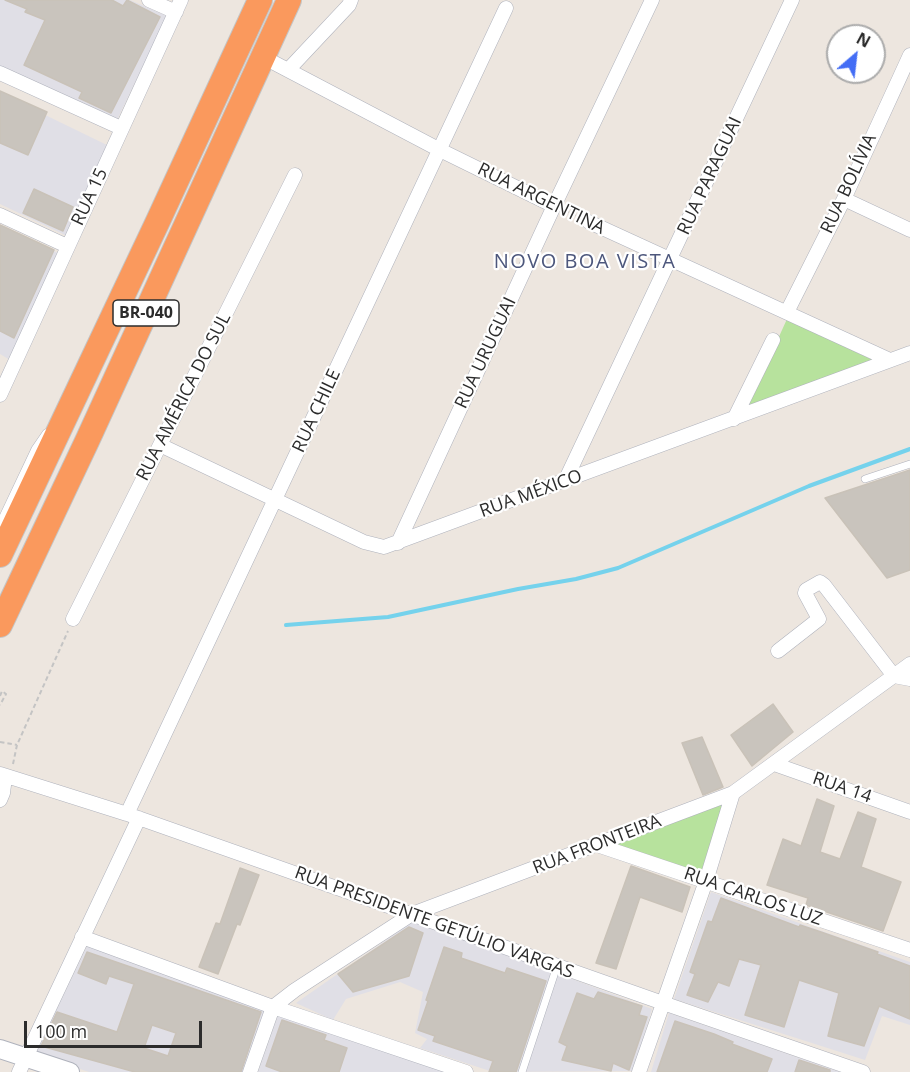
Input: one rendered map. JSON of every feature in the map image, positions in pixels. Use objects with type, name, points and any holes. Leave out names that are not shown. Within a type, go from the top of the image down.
[{"type":"highway","name":"BR-040","points":[[0,555],[260,0]]},
{"type":"highway","name":"BR-040","points":[[0,625],[290,0]]},
{"type":"main road","points":[[0,1048],[23,1064],[70,1072]]},
{"type":"street","points":[[149,0],[178,6]]},
{"type":"street","points":[[288,70],[349,5],[351,0]]},
{"type":"street","name":"RUA URUGUAI","points":[[399,543],[554,206],[652,0]]},
{"type":"street","name":"RUA PARAGUAI","points":[[565,481],[792,0]]},
{"type":"street","name":"RUA 15","points":[[0,395],[6,367],[67,246],[178,6]]},
{"type":"street","name":"RUA CHILE","points":[[23,1064],[82,937],[133,816],[275,499],[506,8]]},
{"type":"street","name":"RUA BOLÍVIA","points":[[787,312],[844,199],[910,55]]},
{"type":"street","name":"RUA ARGENTINA","points":[[263,57],[440,150],[554,206]]},
{"type":"street","points":[[0,73],[121,128]]},
{"type":"street","points":[[897,84],[910,90]]},
{"type":"street","name":"RUA AMÉRICA DO SUL","points":[[73,619],[295,175]]},
{"type":"street","points":[[844,199],[910,230]]},
{"type":"street","points":[[0,215],[67,246]]},
{"type":"street","name":"RUA ARGENTINA","points":[[589,222],[890,360]]},
{"type":"street","points":[[734,419],[773,339]]},
{"type":"street","name":"RUA MÉXICO","points":[[160,445],[364,542],[384,547],[910,353]]},
{"type":"street","points":[[778,651],[819,619],[805,593],[811,586],[820,582],[894,676],[910,679]]},
{"type":"street","name":"RUA FRONTEIRA","points":[[273,1007],[295,990],[412,914],[733,793],[910,664]]},
{"type":"street","name":"RUA 14","points":[[774,764],[910,812]]},
{"type":"street","points":[[0,800],[3,793],[4,776]]},
{"type":"street","name":"RUA PRESIDENTE GETÚLIO VARGAS","points":[[4,776],[133,816],[863,1072]]},
{"type":"street","points":[[639,1072],[706,881],[733,793]]},
{"type":"street","name":"RUA CARLOS LUZ","points":[[597,845],[910,950]]},
{"type":"street","points":[[82,937],[273,1007],[466,1072]]},
{"type":"street","points":[[250,1072],[273,1007]]},
{"type":"lane","points":[[56,417],[78,390]]},
{"type":"lane","points":[[0,523],[35,449],[51,425]]},
{"type":"lane","points":[[865,479],[910,464]]},
{"type":"lane","points":[[522,1072],[557,966]]},
{"type":"path","name":"RUA ARGENTINA","points":[[554,206],[589,222]]},
{"type":"path","points":[[4,776],[73,619]]},
{"type":"path","points":[[0,696],[2,691],[6,694],[0,705]]},
{"type":"path","points":[[0,742],[17,745]]},
{"type":"shaded area","points":[[0,0],[130,0],[167,16],[116,122],[0,68]]},
{"type":"shaded area","points":[[0,93],[109,146],[67,236],[0,204]]},
{"type":"shaded area","points":[[0,226],[60,254],[10,360],[0,354]]},
{"type":"shaded area","points":[[711,892],[910,962],[910,1025],[882,1016],[865,1060],[674,999]]},
{"type":"shaded area","points":[[415,920],[652,1009],[633,1071],[493,1072],[420,1048],[427,1039],[415,1033],[423,992],[400,982],[346,999],[333,1020],[296,1003]]},
{"type":"shaded area","points":[[87,946],[265,1010],[243,1072],[89,1072],[35,1054]]},
{"type":"shaded area","points":[[669,1013],[840,1072],[651,1072]]},
{"type":"shaded area","points":[[278,1015],[446,1072],[258,1072]]},
{"type":"green space","points":[[787,319],[875,361],[747,407]]},
{"type":"green space","points":[[733,793],[706,881],[597,845]]},
{"type":"building","points":[[5,0],[112,0],[123,6],[127,0],[160,17],[111,113],[79,98],[82,92],[24,65],[45,20]]},
{"type":"building","points":[[0,91],[47,112],[28,155],[0,143]]},
{"type":"building","points":[[34,189],[73,207],[63,231],[23,213]]},
{"type":"building","points":[[0,225],[54,250],[14,338],[0,331]]},
{"type":"building","points":[[910,470],[910,570],[887,578],[825,498]]},
{"type":"building","points":[[773,704],[793,732],[752,766],[731,735]]},
{"type":"building","points":[[702,737],[723,787],[703,795],[682,743]]},
{"type":"building","points":[[817,799],[834,806],[820,852],[840,859],[858,812],[876,819],[861,867],[901,882],[883,931],[806,905],[808,898],[767,885],[783,839],[801,846]]},
{"type":"building","points":[[631,866],[690,887],[682,912],[640,897],[616,969],[596,963]]},
{"type":"building","points":[[240,868],[259,875],[218,974],[199,967],[216,923],[220,924]]},
{"type":"building","points":[[721,898],[799,927],[800,925],[878,952],[877,954],[910,966],[910,1019],[879,1006],[864,1046],[828,1036],[839,993],[799,980],[784,1027],[745,1015],[761,965],[739,959],[729,986],[718,982],[708,1002],[687,995],[695,974],[690,972],[708,921],[712,922]]},
{"type":"building","points":[[409,927],[423,933],[409,976],[353,992],[338,974]]},
{"type":"building","points":[[444,947],[462,953],[461,958],[505,973],[507,968],[546,981],[516,1072],[489,1072],[493,1061],[433,1041],[435,1036],[418,1030]]},
{"type":"building","points":[[87,952],[261,1012],[241,1072],[135,1072],[41,1046],[57,1012],[117,1032],[134,984],[109,976],[106,984],[78,973]],"holes":[[[152,1025],[176,1033],[168,1056],[144,1048]]]},
{"type":"building","points":[[598,992],[642,1006],[639,1015],[647,1017],[629,1070],[613,1063],[611,1071],[562,1060],[567,1046],[559,1042],[577,993],[594,999]]},
{"type":"building","points":[[282,1020],[326,1035],[324,1040],[347,1048],[339,1072],[282,1072],[266,1066]]},
{"type":"building","points":[[675,1021],[714,1034],[733,1042],[732,1044],[772,1059],[767,1072],[657,1072]]},
{"type":"building","points":[[799,1060],[830,1070],[830,1072],[795,1072]]},
{"type":"waterway","points":[[286,625],[388,617],[576,579],[618,568],[809,486],[910,449]]},
{"type":"district","name":"NOVO BOA VISTA","points":[[585,262]]}]
